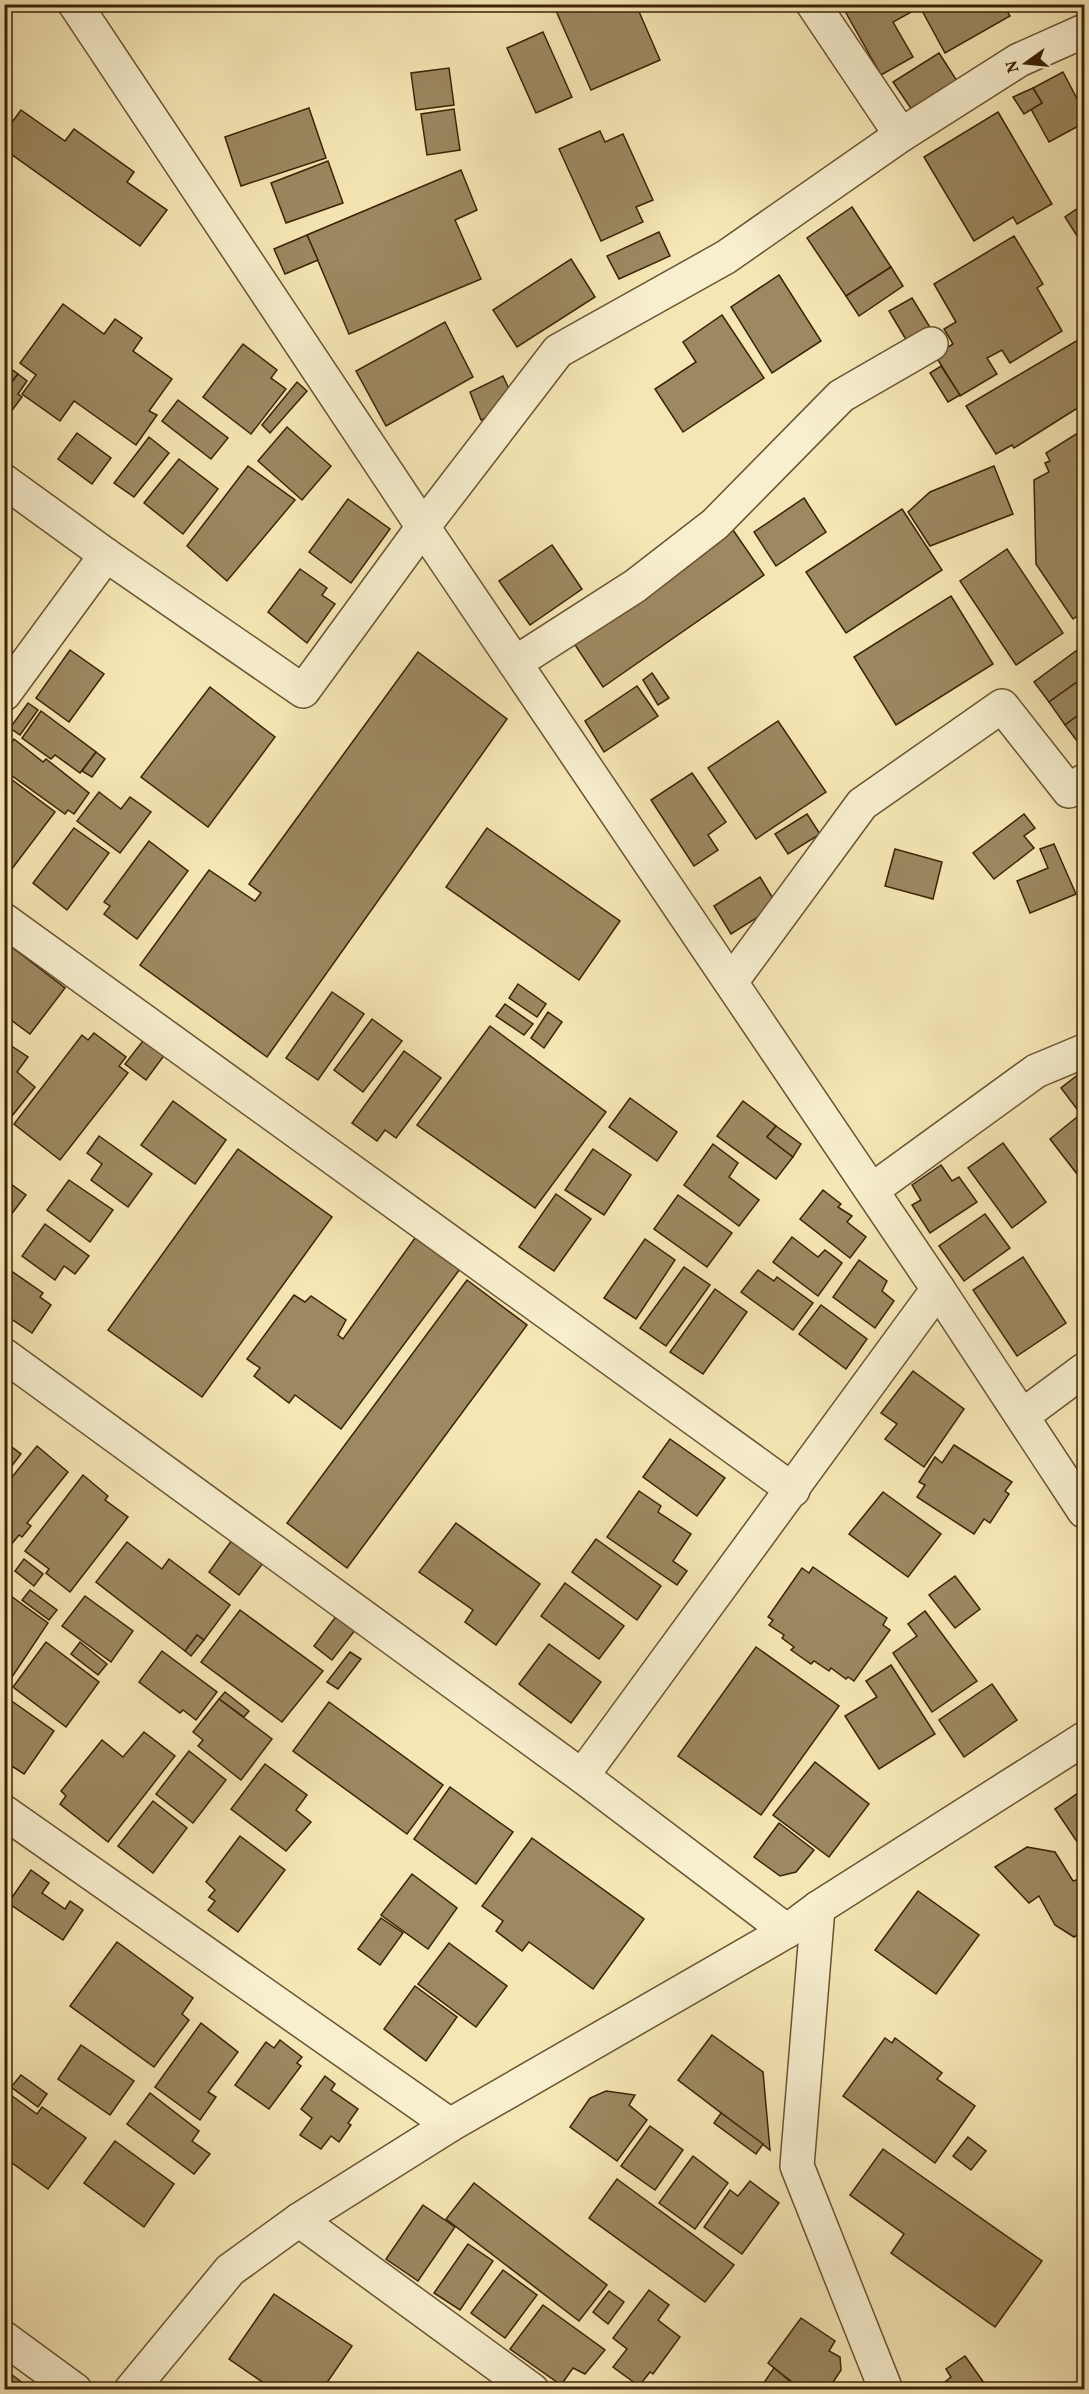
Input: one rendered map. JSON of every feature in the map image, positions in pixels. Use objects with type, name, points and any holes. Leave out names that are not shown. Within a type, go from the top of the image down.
[{"type":"street","points":[[75,4],[423,527],[872,1190],[1084,1511]]},
{"type":"street","points":[[813,4],[901,135]]},
{"type":"street","points":[[4,481],[106,555],[303,691],[423,527],[558,351],[726,257],[901,135],[1019,60],[1084,31]]},
{"type":"street","points":[[515,663],[635,586],[715,524],[841,396],[931,344]]},
{"type":"street","points":[[4,694],[106,555]]},
{"type":"street","points":[[731,981],[862,804],[1002,706],[1070,791],[1084,781]]},
{"type":"street","points":[[4,921],[793,1490]]},
{"type":"street","points":[[872,1190],[1036,1071],[1084,1051]]},
{"type":"street","points":[[582,1776],[938,1289]]},
{"type":"street","points":[[4,1355],[582,1776],[787,1932]]},
{"type":"street","points":[[1022,1416],[1084,1370]]},
{"type":"street","points":[[131,2390],[230,2270],[299,2220],[450,2125],[787,1932],[818,1908],[1084,1739]]},
{"type":"street","points":[[4,1812],[450,2125]]},
{"type":"street","points":[[818,1908],[797,2166],[886,2390]]},
{"type":"street","points":[[299,2220],[532,2390]]},
{"type":"street","points":[[4,2338],[75,2390]]},
{"type":"building","points":[[553,4],[644,4],[637,7],[660,60],[591,90]]},
{"type":"building","points":[[841,4],[1003,4],[1010,16],[945,53],[920,7],[893,22],[913,57],[881,75]]},
{"type":"building","points":[[543,32],[572,97],[536,113],[507,48]]},
{"type":"building","points":[[939,53],[957,81],[912,110],[893,82]]},
{"type":"building","points":[[449,68],[454,105],[416,110],[411,73]]},
{"type":"building","points":[[1063,72],[1084,112],[1084,123],[1049,142],[1031,109],[1042,103],[1033,88]]},
{"type":"building","points":[[1033,88],[1042,103],[1024,114],[1013,97]]},
{"type":"building","points":[[309,108],[326,158],[241,186],[225,137]]},
{"type":"building","points":[[454,109],[460,150],[427,155],[421,114]]},
{"type":"building","points":[[21,110],[65,141],[74,129],[134,172],[127,182],[167,210],[140,246],[4,149],[4,133]]},
{"type":"building","points":[[998,112],[1052,204],[1017,224],[1013,217],[974,241],[924,157]]},
{"type":"building","points":[[600,131],[605,142],[623,134],[653,200],[636,207],[643,222],[601,241],[559,149]]},
{"type":"building","points":[[328,161],[343,203],[286,223],[271,183]]},
{"type":"building","points":[[461,170],[477,210],[455,220],[481,279],[349,334],[307,235]]},
{"type":"building","points":[[1084,204],[1084,247],[1065,217]]},
{"type":"building","points":[[852,207],[891,267],[846,296],[807,238]]},
{"type":"building","points":[[659,232],[670,256],[619,279],[607,256]]},
{"type":"building","points":[[307,235],[318,260],[285,274],[274,249]]},
{"type":"building","points":[[1014,236],[1043,284],[1037,288],[1062,331],[1010,363],[1002,350],[987,358],[997,374],[960,396],[935,355],[953,344],[944,329],[956,322],[934,284]]},
{"type":"building","points":[[571,259],[595,297],[517,347],[493,310]]},
{"type":"building","points":[[891,267],[903,286],[859,316],[846,296]]},
{"type":"building","points":[[779,275],[821,341],[772,373],[731,307]]},
{"type":"building","points":[[912,298],[931,329],[908,343],[889,311]]},
{"type":"building","points":[[63,304],[104,334],[115,319],[142,338],[133,351],[172,379],[149,411],[157,415],[136,445],[74,401],[60,421],[22,394],[36,375],[20,363]]},
{"type":"building","points":[[722,315],[764,378],[683,432],[655,389],[696,362],[683,342]]},
{"type":"building","points":[[445,322],[473,377],[386,426],[356,371]]},
{"type":"building","points":[[1083,337],[1084,363],[1078,366],[1084,377],[1084,404],[1014,448],[1012,445],[996,454],[966,406]]},
{"type":"building","points":[[243,344],[277,370],[271,378],[286,389],[251,434],[203,397]]},
{"type":"building","points":[[4,364],[18,374],[4,392]]},
{"type":"building","points":[[941,366],[960,395],[948,402],[930,373]]},
{"type":"building","points":[[18,374],[27,381],[18,394],[22,397],[4,421],[4,392]]},
{"type":"building","points":[[503,376],[510,391],[499,412],[481,420],[470,392]]},
{"type":"building","points":[[297,382],[307,391],[270,433],[262,425]]},
{"type":"building","points":[[178,400],[228,438],[211,459],[162,421]]},
{"type":"building","points":[[287,427],[331,466],[302,500],[258,461]]},
{"type":"building","points":[[1084,429],[1084,611],[1073,619],[1036,564],[1034,480],[1049,472],[1045,463],[1050,461],[1046,453]]},
{"type":"building","points":[[77,433],[111,458],[92,484],[58,459]]},
{"type":"building","points":[[149,437],[169,453],[134,497],[114,483]]},
{"type":"building","points":[[179,459],[218,489],[183,534],[144,503]]},
{"type":"building","points":[[248,466],[295,500],[227,581],[187,546]]},
{"type":"building","points":[[994,466],[1013,514],[930,546],[908,512],[930,492]]},
{"type":"building","points":[[804,498],[826,532],[776,566],[754,532]]},
{"type":"building","points":[[348,499],[390,529],[351,583],[309,552]]},
{"type":"building","points":[[902,509],[942,570],[846,633],[806,572]]},
{"type":"building","points":[[733,530],[764,575],[603,687],[573,642]]},
{"type":"building","points":[[552,545],[582,589],[530,625],[499,581]]},
{"type":"building","points":[[1007,549],[1063,633],[1016,665],[960,581]]},
{"type":"building","points":[[300,569],[327,588],[322,595],[335,604],[307,643],[268,612]]},
{"type":"building","points":[[951,596],[993,664],[896,725],[854,657]]},
{"type":"building","points":[[1084,645],[1084,677],[1049,702],[1034,682]]},
{"type":"building","points":[[70,650],[104,674],[69,722],[36,698]]},
{"type":"building","points":[[418,652],[507,719],[267,1057],[140,965],[209,870],[255,901],[261,893],[249,884]]},
{"type":"building","points":[[652,673],[669,698],[658,705],[643,680]]},
{"type":"building","points":[[1084,677],[1084,711],[1065,725],[1049,702]]},
{"type":"building","points":[[637,686],[658,716],[604,752],[585,721]]},
{"type":"building","points":[[210,687],[275,737],[208,827],[141,777]]},
{"type":"building","points":[[28,703],[38,710],[20,735],[10,728]]},
{"type":"building","points":[[41,711],[96,752],[80,773],[55,755],[51,759],[22,738]]},
{"type":"building","points":[[1084,711],[1084,742],[1080,745],[1065,725]]},
{"type":"building","points":[[778,721],[826,792],[756,839],[708,768]]},
{"type":"building","points":[[14,739],[43,762],[46,759],[89,793],[74,814],[68,810],[65,814],[4,770],[4,753]]},
{"type":"building","points":[[96,752],[105,759],[92,777],[82,771]]},
{"type":"building","points":[[692,773],[726,822],[708,835],[718,850],[694,866],[651,800]]},
{"type":"building","points":[[7,776],[55,812],[8,874],[4,872],[4,779]]},
{"type":"building","points":[[99,792],[121,809],[130,797],[151,812],[120,853],[77,821]]},
{"type":"building","points":[[807,814],[820,834],[788,854],[775,834]]},
{"type":"building","points":[[1024,814],[1035,828],[1024,836],[1034,848],[994,879],[973,853]]},
{"type":"building","points":[[74,828],[109,853],[67,910],[33,883]]},
{"type":"building","points":[[487,828],[620,921],[579,980],[446,887]]},
{"type":"building","points":[[149,841],[188,871],[137,939],[104,914],[110,906],[104,902]]},
{"type":"building","points":[[1054,844],[1076,894],[1030,913],[1017,881],[1048,868],[1040,849]]},
{"type":"building","points":[[895,849],[942,862],[933,899],[885,886]]},
{"type":"building","points":[[760,877],[777,905],[731,934],[714,906]]},
{"type":"building","points":[[8,944],[65,988],[30,1034],[4,1015],[4,949]]},
{"type":"building","points":[[518,984],[546,1004],[537,1017],[509,998]]},
{"type":"building","points":[[332,992],[364,1014],[318,1080],[286,1058]]},
{"type":"building","points":[[505,1004],[533,1024],[524,1035],[496,1016]]},
{"type":"building","points":[[548,1012],[562,1022],[544,1048],[531,1038]]},
{"type":"building","points":[[372,1019],[402,1041],[363,1092],[334,1070]]},
{"type":"building","points":[[490,1026],[606,1112],[535,1208],[417,1125]]},
{"type":"building","points":[[94,1033],[126,1057],[119,1066],[128,1073],[60,1160],[14,1124],[82,1035],[88,1040]]},
{"type":"building","points":[[146,1037],[166,1053],[146,1080],[125,1064]]},
{"type":"building","points":[[4,1041],[28,1057],[17,1072],[35,1087],[4,1126]]},
{"type":"building","points":[[404,1051],[441,1078],[396,1138],[385,1130],[377,1141],[352,1123]]},
{"type":"building","points":[[1084,1070],[1084,1109],[1080,1113],[1061,1088]]},
{"type":"building","points":[[630,1098],[677,1132],[657,1161],[609,1127]]},
{"type":"building","points":[[173,1101],[226,1140],[195,1184],[141,1145]]},
{"type":"building","points":[[743,1101],[776,1126],[767,1137],[793,1157],[776,1179],[717,1136]]},
{"type":"building","points":[[1077,1117],[1084,1126],[1084,1183],[1050,1139]]},
{"type":"building","points":[[776,1126],[801,1144],[793,1157],[767,1137]]},
{"type":"building","points":[[99,1136],[152,1174],[128,1207],[91,1180],[102,1164],[87,1153]]},
{"type":"building","points":[[1003,1143],[1046,1202],[1012,1228],[968,1168]]},
{"type":"building","points":[[713,1144],[738,1163],[729,1177],[759,1200],[739,1226],[684,1185]]},
{"type":"building","points":[[238,1149],[332,1217],[202,1397],[108,1330]]},
{"type":"building","points":[[593,1149],[631,1175],[604,1215],[565,1190]]},
{"type":"building","points":[[941,1165],[952,1181],[959,1177],[977,1202],[930,1233],[912,1205],[921,1200],[912,1185]]},
{"type":"building","points":[[4,1179],[26,1195],[4,1224]]},
{"type":"building","points":[[69,1180],[113,1210],[90,1242],[47,1210]]},
{"type":"building","points":[[823,1190],[841,1204],[838,1207],[852,1216],[847,1222],[866,1237],[850,1258],[800,1219]]},
{"type":"building","points":[[556,1194],[591,1219],[554,1271],[519,1247]]},
{"type":"building","points":[[678,1195],[732,1233],[707,1267],[654,1229]]},
{"type":"building","points":[[985,1214],[1010,1248],[964,1281],[939,1246]]},
{"type":"building","points":[[45,1224],[89,1256],[75,1274],[64,1266],[55,1280],[22,1256]]},
{"type":"building","points":[[792,1237],[818,1257],[825,1250],[842,1263],[818,1296],[773,1262]]},
{"type":"building","points":[[415,1238],[460,1269],[341,1429],[295,1395],[289,1403],[254,1376],[260,1368],[247,1359],[294,1295],[305,1302],[311,1296],[346,1320],[338,1335],[343,1339]]},
{"type":"building","points":[[645,1239],[675,1260],[636,1319],[604,1298]]},
{"type":"building","points":[[1023,1257],[1066,1323],[1017,1356],[973,1290]]},
{"type":"building","points":[[859,1260],[887,1281],[882,1291],[894,1301],[875,1328],[833,1297]]},
{"type":"building","points":[[4,1266],[43,1293],[40,1297],[51,1305],[32,1333],[4,1314]]},
{"type":"building","points":[[684,1267],[710,1285],[666,1346],[640,1328]]},
{"type":"building","points":[[758,1270],[774,1281],[777,1277],[813,1303],[793,1330],[741,1292]]},
{"type":"building","points":[[467,1280],[527,1325],[347,1568],[287,1523]]},
{"type":"building","points":[[715,1289],[747,1312],[703,1374],[670,1352]]},
{"type":"building","points":[[821,1305],[867,1339],[846,1369],[799,1334]]},
{"type":"building","points":[[913,1371],[964,1409],[924,1467],[885,1439],[897,1424],[881,1413]]},
{"type":"building","points":[[670,1439],[725,1478],[697,1516],[643,1477]]},
{"type":"building","points":[[4,1441],[21,1454],[4,1476]]},
{"type":"building","points":[[954,1445],[1012,1482],[1005,1491],[1009,1494],[990,1523],[984,1519],[974,1534],[917,1497],[925,1485],[919,1482],[935,1457],[942,1463]]},
{"type":"building","points":[[37,1446],[68,1472],[27,1523],[31,1526],[22,1537],[19,1535],[6,1551],[4,1487]]},
{"type":"building","points":[[83,1475],[108,1496],[105,1500],[128,1517],[70,1592],[46,1573],[49,1569],[25,1551]]},
{"type":"building","points":[[639,1491],[661,1506],[658,1512],[691,1534],[673,1561],[687,1571],[677,1585],[607,1537]]},
{"type":"building","points":[[883,1492],[941,1534],[908,1577],[849,1534]]},
{"type":"building","points":[[456,1523],[540,1584],[496,1645],[465,1622],[473,1610],[419,1572]]},
{"type":"building","points":[[596,1539],[661,1586],[637,1620],[572,1572]]},
{"type":"building","points":[[232,1540],[263,1563],[239,1595],[209,1572]]},
{"type":"building","points":[[127,1542],[162,1569],[169,1559],[230,1605],[204,1640],[197,1635],[185,1651],[96,1582]]},
{"type":"building","points":[[24,1559],[43,1574],[34,1586],[15,1571]]},
{"type":"building","points":[[813,1567],[887,1618],[883,1625],[890,1630],[854,1681],[848,1677],[846,1679],[831,1668],[829,1671],[814,1661],[811,1664],[791,1650],[794,1647],[782,1638],[784,1635],[769,1625],[773,1620],[768,1617],[802,1568],[809,1573]]},
{"type":"building","points":[[955,1576],[980,1609],[955,1628],[929,1595]]},
{"type":"building","points":[[565,1583],[624,1626],[599,1659],[541,1616]]},
{"type":"building","points":[[30,1590],[57,1610],[49,1620],[22,1600]]},
{"type":"building","points":[[4,1591],[48,1623],[4,1689]]},
{"type":"building","points":[[85,1596],[133,1631],[111,1662],[62,1626]]},
{"type":"building","points":[[240,1610],[323,1671],[282,1722],[201,1662]]},
{"type":"building","points":[[925,1611],[977,1681],[932,1712],[893,1653],[917,1636],[908,1624]]},
{"type":"building","points":[[337,1615],[356,1629],[332,1660],[314,1646]]},
{"type":"building","points":[[197,1635],[204,1640],[191,1656],[185,1651]]},
{"type":"building","points":[[46,1642],[99,1682],[66,1727],[13,1687]]},
{"type":"building","points":[[80,1642],[107,1664],[98,1675],[71,1654]]},
{"type":"building","points":[[549,1644],[601,1682],[571,1723],[519,1684]]},
{"type":"building","points":[[756,1647],[839,1706],[761,1815],[678,1756]]},
{"type":"building","points":[[162,1651],[217,1692],[196,1720],[183,1710],[180,1713],[139,1682]]},
{"type":"building","points":[[350,1652],[361,1659],[338,1689],[327,1682]]},
{"type":"building","points":[[891,1665],[935,1734],[879,1769],[845,1716],[877,1697],[866,1681]]},
{"type":"building","points":[[992,1684],[1017,1720],[964,1757],[939,1720]]},
{"type":"building","points":[[225,1692],[249,1711],[244,1717],[219,1699]]},
{"type":"building","points":[[6,1697],[54,1731],[24,1774],[4,1761]]},
{"type":"building","points":[[219,1699],[272,1739],[241,1780],[198,1746],[203,1740],[193,1732]]},
{"type":"building","points":[[329,1702],[443,1785],[407,1834],[293,1751]]},
{"type":"building","points":[[144,1732],[175,1756],[108,1842],[60,1804],[66,1796],[61,1791],[102,1740],[123,1757]]},
{"type":"building","points":[[189,1751],[226,1780],[193,1823],[156,1794]]},
{"type":"building","points":[[815,1762],[869,1804],[829,1857],[773,1815]]},
{"type":"building","points":[[265,1764],[307,1795],[296,1810],[311,1822],[286,1851],[231,1809]]},
{"type":"building","points":[[450,1787],[513,1832],[476,1884],[414,1839]]},
{"type":"building","points":[[1084,1789],[1084,1852],[1055,1809]]},
{"type":"building","points":[[153,1801],[187,1828],[153,1873],[118,1846]]},
{"type":"building","points":[[779,1823],[814,1850],[796,1872],[780,1876],[754,1857]]},
{"type":"building","points":[[240,1836],[285,1870],[238,1932],[208,1910],[215,1901],[209,1897],[215,1890],[206,1882]]},
{"type":"building","points":[[532,1838],[644,1919],[593,1989],[529,1942],[522,1951],[496,1931],[503,1921],[482,1906]]},
{"type":"building","points":[[1027,1847],[1055,1852],[1073,1881],[1084,1878],[1084,1931],[1074,1937],[1055,1925],[1039,1896],[1029,1903],[995,1867]]},
{"type":"building","points":[[31,1870],[49,1883],[42,1893],[65,1909],[70,1901],[83,1910],[63,1940],[8,1903]]},
{"type":"building","points":[[412,1874],[457,1908],[428,1949],[381,1915]]},
{"type":"building","points":[[918,1891],[979,1935],[936,1994],[875,1950]]},
{"type":"building","points":[[381,1918],[403,1933],[380,1965],[358,1949]]},
{"type":"building","points":[[117,1942],[193,1998],[182,2014],[189,2020],[154,2067],[70,2006]]},
{"type":"building","points":[[449,1943],[507,1986],[476,2027],[418,1984]]},
{"type":"building","points":[[415,1986],[457,2017],[426,2061],[384,2029]]},
{"type":"building","points":[[201,2023],[238,2052],[208,2092],[216,2097],[200,2120],[155,2087]]},
{"type":"building","points":[[712,2035],[763,2072],[770,2150],[678,2080]]},
{"type":"building","points":[[885,2038],[892,2043],[895,2038],[942,2073],[937,2079],[975,2106],[935,2163],[843,2096]]},
{"type":"building","points":[[280,2040],[302,2057],[297,2063],[301,2066],[269,2109],[235,2085],[266,2042],[274,2048]]},
{"type":"building","points":[[81,2045],[134,2081],[110,2115],[58,2079]]},
{"type":"building","points":[[21,2075],[47,2094],[38,2107],[11,2087]]},
{"type":"building","points":[[325,2076],[335,2084],[331,2090],[358,2109],[348,2123],[351,2125],[339,2142],[331,2136],[321,2149],[300,2135],[312,2118],[301,2109]]},
{"type":"building","points":[[606,2091],[635,2095],[629,2105],[647,2120],[617,2161],[570,2127],[590,2098]]},
{"type":"building","points":[[8,2093],[37,2114],[42,2107],[86,2138],[48,2189],[4,2157],[4,2098]]},
{"type":"building","points":[[150,2093],[199,2131],[192,2141],[210,2154],[194,2174],[127,2124]]},
{"type":"building","points":[[721,2113],[763,2144],[756,2154],[714,2123]]},
{"type":"building","points":[[650,2126],[683,2150],[655,2190],[621,2166]]},
{"type":"building","points":[[968,2137],[986,2151],[971,2170],[953,2156]]},
{"type":"building","points":[[115,2141],[174,2184],[144,2227],[84,2183]]},
{"type":"building","points":[[883,2149],[1042,2261],[995,2327],[891,2253],[904,2234],[850,2195]]},
{"type":"building","points":[[693,2156],[728,2183],[695,2229],[659,2203]]},
{"type":"building","points":[[617,2179],[734,2265],[705,2302],[589,2218]]},
{"type":"building","points":[[750,2181],[779,2203],[742,2254],[704,2227],[730,2190],[738,2196]]},
{"type":"building","points":[[474,2183],[607,2285],[579,2321],[446,2219]]},
{"type":"building","points":[[423,2205],[455,2227],[418,2281],[386,2259]]},
{"type":"building","points":[[468,2244],[493,2261],[460,2310],[434,2293]]},
{"type":"building","points":[[503,2270],[537,2295],[505,2338],[471,2313]]},
{"type":"building","points":[[649,2290],[669,2305],[658,2320],[680,2337],[653,2374],[650,2372],[639,2386],[613,2367],[627,2349],[613,2338]]},
{"type":"building","points":[[609,2291],[624,2302],[608,2324],[593,2312]]},
{"type":"building","points":[[274,2294],[352,2346],[322,2390],[274,2390],[229,2359]]},
{"type":"building","points":[[543,2305],[605,2350],[585,2374],[573,2368],[561,2385],[510,2349]]},
{"type":"building","points":[[801,2318],[835,2341],[829,2351],[840,2357],[841,2370],[828,2390],[802,2390],[768,2363]]},
{"type":"building","points":[[965,2356],[989,2390],[935,2390],[951,2377],[946,2369]]},
{"type":"building","points":[[774,2368],[793,2384],[789,2390],[759,2390]]},
{"type":"building","points":[[4,2369],[31,2389],[4,2390]]}]
